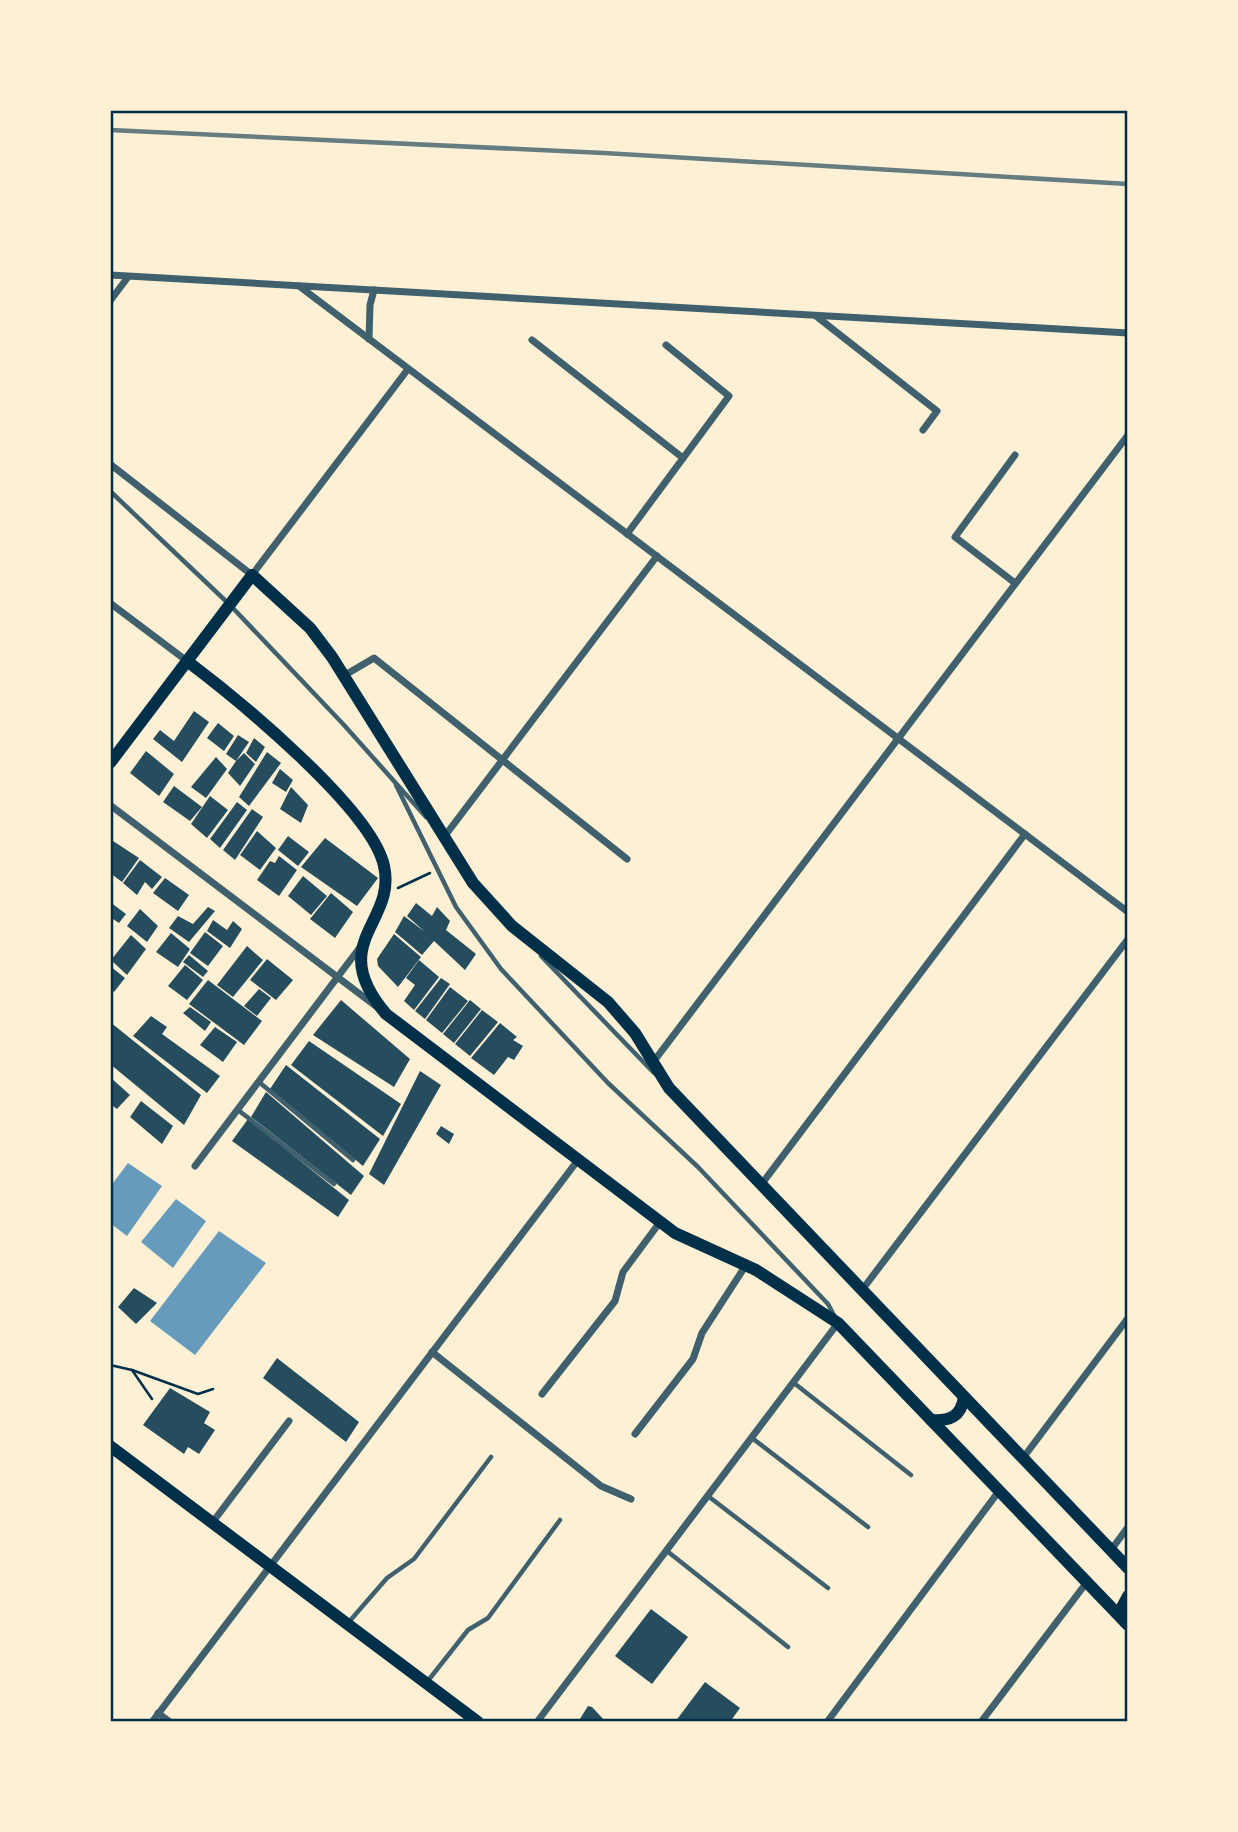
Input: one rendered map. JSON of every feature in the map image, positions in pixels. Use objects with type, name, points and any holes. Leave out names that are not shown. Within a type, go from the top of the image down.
[{"type":"main road","points":[[110,763],[252,575],[310,628],[345,675],[473,883],[512,926],[608,1002],[654,1061],[669,1088],[1128,1568]]},
{"type":"main road","points":[[187,661],[264,723],[340,800],[375,843],[385,868],[383,895],[362,946],[365,979],[375,1001],[386,1014],[660,1222],[685,1239],[746,1265],[838,1323],[1127,1624]]},
{"type":"main road","points":[[931,1420],[953,1418],[963,1406],[964,1397]]},
{"type":"main road","points":[[110,1446],[478,1722]]},
{"type":"main road","points":[[1127,1624],[1121,1609],[1128,1596]]},
{"type":"street","points":[[110,275],[1128,333]]},
{"type":"street","points":[[110,301],[128,276]]},
{"type":"street","points":[[299,286],[1128,912]]},
{"type":"street","points":[[369,339],[370,305],[374,290]]},
{"type":"street","points":[[815,315],[937,411],[923,430]]},
{"type":"street","points":[[532,340],[683,458]]},
{"type":"street","points":[[627,534],[729,396],[666,345]]},
{"type":"street","points":[[110,464],[252,575],[408,369]]},
{"type":"street","points":[[654,1061],[1128,435]]},
{"type":"street","points":[[1015,455],[955,537],[1016,583]]},
{"type":"street","points":[[444,837],[657,556]]},
{"type":"street","points":[[110,603],[187,661]]},
{"type":"street","points":[[345,675],[374,658],[627,859]]},
{"type":"street","points":[[110,805],[386,1014]]},
{"type":"street","points":[[761,1185],[1025,834]]},
{"type":"street","points":[[862,1290],[1128,939]]},
{"type":"street","points":[[195,1166],[362,946]]},
{"type":"street","points":[[152,1722],[578,1160]]},
{"type":"street","points":[[542,1394],[615,1301],[623,1272],[660,1222]]},
{"type":"street","points":[[635,1434],[693,1359],[702,1333],[746,1265]]},
{"type":"street","points":[[1023,1458],[1128,1318]]},
{"type":"street","points":[[537,1722],[838,1323]]},
{"type":"street","points":[[432,1352],[601,1486],[631,1499]]},
{"type":"street","points":[[212,1523],[289,1421]]},
{"type":"street","points":[[827,1722],[999,1491]]},
{"type":"street","points":[[1111,1550],[1128,1527]]},
{"type":"street","points":[[981,1722],[1087,1582]]},
{"type":"street","points":[[158,1713],[170,1722]]},
{"type":"lane","points":[[110,491],[230,605],[351,733],[444,837]]},
{"type":"lane","points":[[396,785],[437,870],[467,923],[511,980],[615,1090],[698,1167],[828,1304],[838,1323]]},
{"type":"lane","points":[[512,926],[669,1088]]},
{"type":"lane","points":[[259,1082],[353,1160]]},
{"type":"lane","points":[[238,1110],[334,1184]]},
{"type":"lane","points":[[793,1382],[911,1475]]},
{"type":"lane","points":[[752,1437],[868,1527]]},
{"type":"lane","points":[[347,1624],[387,1578],[414,1559],[491,1457]]},
{"type":"lane","points":[[707,1496],[828,1588]]},
{"type":"lane","points":[[426,1683],[468,1630],[488,1618],[560,1520]]},
{"type":"lane","points":[[666,1550],[788,1647]]},
{"type":"path","points":[[383,895],[437,870]]},
{"type":"path","points":[[110,1365],[132,1370],[198,1394],[213,1390]]},
{"type":"path","points":[[132,1370],[152,1399]]},
{"type":"water","points":[[128,1163],[162,1186],[127,1236],[110,1223],[110,1187]]},
{"type":"water","points":[[176,1199],[206,1221],[173,1268],[141,1242]]},
{"type":"water","points":[[219,1231],[266,1263],[195,1355],[150,1321]]},
{"type":"building","points":[[194,711],[209,722],[182,762],[153,739],[160,730],[174,741]]},
{"type":"building","points":[[218,723],[234,736],[224,751],[207,738]]},
{"type":"building","points":[[238,735],[249,742],[236,761],[226,754]]},
{"type":"building","points":[[254,738],[265,747],[256,762],[246,753]]},
{"type":"building","points":[[146,751],[174,774],[159,796],[130,773]]},
{"type":"building","points":[[267,752],[281,763],[249,806],[239,797]]},
{"type":"building","points":[[244,753],[255,764],[240,786],[228,773]]},
{"type":"building","points":[[216,757],[227,769],[206,798],[191,787]]},
{"type":"building","points":[[280,769],[293,780],[286,792],[272,783]]},
{"type":"building","points":[[174,786],[202,807],[190,821],[163,802]]},
{"type":"building","points":[[291,787],[308,805],[301,823],[280,809]]},
{"type":"building","points":[[210,796],[228,810],[207,838],[191,824]]},
{"type":"building","points":[[237,802],[247,810],[220,848],[210,839]]},
{"type":"building","points":[[252,809],[263,817],[235,860],[223,850]]},
{"type":"building","points":[[257,831],[276,848],[260,870],[240,855]]},
{"type":"building","points":[[288,836],[309,852],[298,866],[278,850]]},
{"type":"building","points":[[325,838],[378,878],[357,906],[301,867]]},
{"type":"building","points":[[110,839],[139,858],[122,882],[110,873]]},
{"type":"building","points":[[279,856],[297,870],[279,896],[257,880],[270,861],[275,863]]},
{"type":"building","points":[[140,860],[162,877],[152,889],[145,882],[137,895],[123,883]]},
{"type":"building","points":[[303,876],[327,896],[311,915],[288,896]]},
{"type":"building","points":[[165,878],[189,895],[178,911],[153,893]]},
{"type":"building","points":[[331,893],[353,912],[335,938],[310,919]]},
{"type":"building","points":[[110,902],[126,914],[119,923],[110,917]]},
{"type":"building","points":[[416,903],[432,916],[437,907],[450,921],[446,930],[476,954],[465,970],[434,941],[422,955],[395,932],[404,916],[425,932],[407,916]]},
{"type":"building","points":[[208,907],[215,911],[189,942],[169,928],[178,916],[193,924]]},
{"type":"building","points":[[140,909],[158,926],[147,942],[127,926]]},
{"type":"building","points":[[213,920],[227,930],[233,921],[242,929],[230,948],[207,931]]},
{"type":"building","points":[[205,932],[223,946],[208,966],[190,953]]},
{"type":"building","points":[[171,933],[190,949],[178,967],[156,952]]},
{"type":"building","points":[[394,934],[421,957],[398,987],[378,966],[377,959]]},
{"type":"building","points":[[131,935],[146,949],[127,975],[111,960]]},
{"type":"building","points":[[247,946],[263,960],[233,997],[217,985]]},
{"type":"building","points":[[189,955],[208,971],[203,977],[183,962]]},
{"type":"building","points":[[267,959],[293,980],[276,1000],[250,980]]},
{"type":"building","points":[[419,960],[439,977],[414,1010],[404,1001],[415,985],[406,978]]},
{"type":"building","points":[[185,965],[203,980],[187,1000],[168,986]]},
{"type":"building","points":[[110,966],[125,978],[114,992],[110,988]]},
{"type":"building","points":[[441,978],[450,984],[425,1019],[415,1011]]},
{"type":"building","points":[[208,980],[262,1021],[244,1045],[189,1004]]},
{"type":"building","points":[[450,987],[468,1001],[442,1033],[426,1020]]},
{"type":"building","points":[[259,989],[271,998],[257,1016],[244,1006]]},
{"type":"building","points":[[341,1000],[410,1059],[394,1087],[313,1035]]},
{"type":"building","points":[[470,1000],[481,1009],[454,1043],[443,1034]]},
{"type":"building","points":[[190,1007],[211,1022],[205,1031],[183,1013]]},
{"type":"building","points":[[482,1010],[498,1022],[470,1056],[455,1044]]},
{"type":"building","points":[[151,1016],[167,1027],[162,1034],[220,1076],[207,1093],[133,1036]]},
{"type":"building","points":[[110,1022],[201,1095],[184,1125],[110,1064]]},
{"type":"building","points":[[500,1023],[517,1037],[513,1040],[523,1046],[514,1060],[508,1057],[494,1075],[471,1058]]},
{"type":"building","points":[[215,1027],[237,1042],[223,1062],[200,1045]]},
{"type":"building","points":[[309,1041],[401,1104],[383,1136],[291,1065]]},
{"type":"building","points":[[286,1065],[380,1139],[363,1166],[270,1089]]},
{"type":"building","points":[[420,1071],[441,1085],[384,1185],[369,1174]]},
{"type":"building","points":[[110,1077],[130,1095],[117,1109],[110,1104]]},
{"type":"building","points":[[266,1092],[364,1176],[351,1195],[251,1117]]},
{"type":"building","points":[[141,1101],[173,1126],[162,1144],[130,1117]]},
{"type":"building","points":[[248,1119],[349,1200],[338,1217],[232,1141]]},
{"type":"building","points":[[441,1126],[454,1134],[449,1144],[436,1134]]},
{"type":"building","points":[[134,1288],[157,1303],[136,1324],[118,1307]]},
{"type":"building","points":[[277,1358],[359,1422],[346,1442],[263,1378]]},
{"type":"building","points":[[170,1388],[210,1412],[204,1423],[215,1430],[199,1454],[188,1447],[184,1454],[143,1425]]},
{"type":"building","points":[[651,1609],[688,1637],[652,1684],[615,1656]]},
{"type":"building","points":[[705,1682],[740,1708],[730,1722],[675,1722]]},
{"type":"building","points":[[588,1706],[592,1707],[606,1722],[578,1722]]},
{"type":"railway","points":[[110,130],[604,153],[1128,184]]}]
